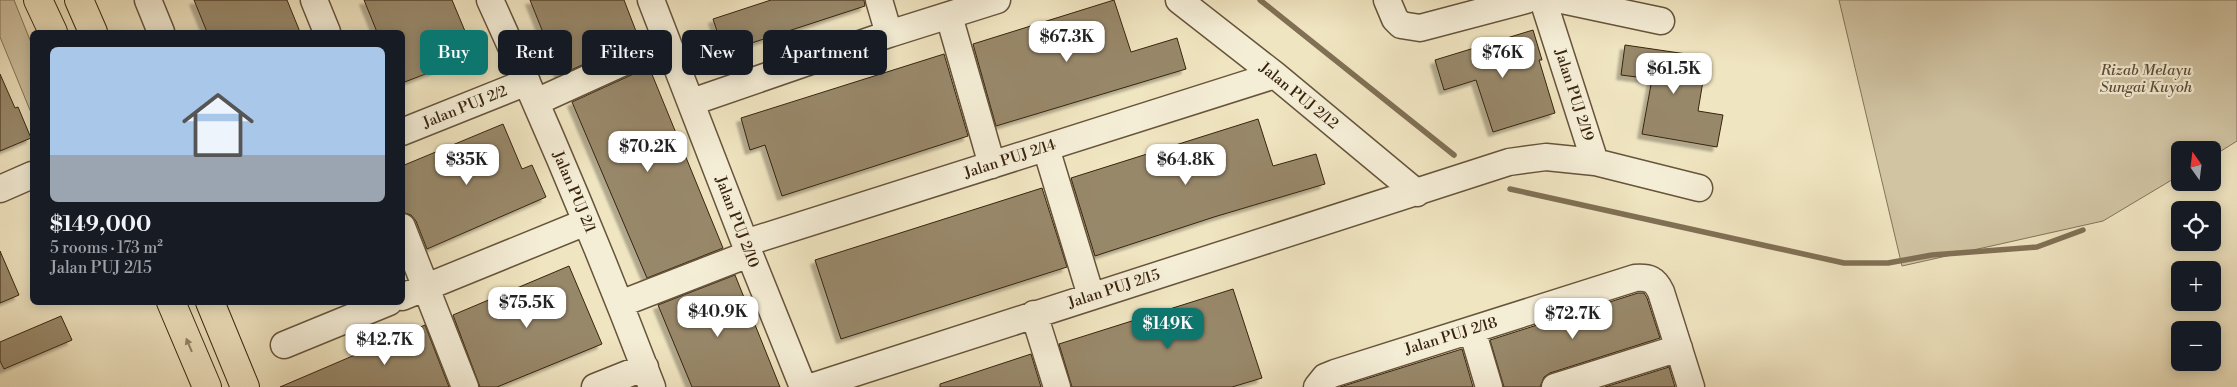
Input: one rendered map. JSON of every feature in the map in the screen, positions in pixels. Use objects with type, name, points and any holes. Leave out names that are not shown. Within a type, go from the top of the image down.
[{"type":"main road","points":[[38,0],[52,30]]},
{"type":"main road","points":[[79,0],[92,30]]},
{"type":"main road","points":[[93,30],[95,0]]},
{"type":"main road","points":[[172,305],[207,387]]},
{"type":"main road","points":[[211,305],[245,387]]},
{"type":"street","points":[[148,0],[161,30]]},
{"type":"street","points":[[314,0],[327,30]]},
{"type":"street","name":"Jalan PUJ 2/1","points":[[490,0],[532,92],[649,377]]},
{"type":"street","name":"Jalan PUJ 2/10","points":[[651,0],[661,30]]},
{"type":"street","points":[[879,0],[889,34]]},
{"type":"street","points":[[692,102],[889,34],[997,0]]},
{"type":"street","name":"Jalan PUJ 2/12","points":[[1179,0],[1275,75],[1429,188]]},
{"type":"street","points":[[1389,6],[1401,25],[1420,28],[1526,0]]},
{"type":"street","name":"Jalan PUJ 2/19","points":[[1543,0],[1595,162]]},
{"type":"street","points":[[1562,0],[1661,21]]},
{"type":"street","points":[[949,16],[992,165]]},
{"type":"street","name":"Jalan PUJ 2/10","points":[[672,57],[692,102],[747,249],[803,387]]},
{"type":"street","name":"Jalan PUJ 2/2","points":[[405,131],[532,92],[582,74]]},
{"type":"street","name":"Jalan PUJ 2/14","points":[[620,304],[747,249],[992,165],[1275,75]]},
{"type":"street","points":[[1046,148],[1091,296]]},
{"type":"street","points":[[1429,188],[1509,162],[1546,157],[1595,162],[1699,188]]},
{"type":"street","points":[[0,189],[30,176]]},
{"type":"street","name":"Jalan PUJ 2/15","points":[[811,387],[1429,188]]},
{"type":"street","points":[[405,296],[586,222]]},
{"type":"street","points":[[405,234],[465,387]]},
{"type":"street","name":"Jalan PUJ 2/18","points":[[1317,387],[1325,377],[1335,373],[1635,278],[1644,277],[1652,279],[1657,284],[1691,387]]},
{"type":"street","points":[[284,345],[381,305]]},
{"type":"street","points":[[1034,314],[1057,387]]},
{"type":"street","points":[[1472,330],[1489,387]]},
{"type":"street","points":[[1555,387],[1679,348]]},
{"type":"street","points":[[595,387],[649,377]]},
{"type":"green space","points":[[0,0],[14,0],[30,40],[30,110],[0,37]]},
{"type":"green space","name":"Rizab Melayu Sungai Kuyoh","points":[[1839,0],[2237,0],[2237,141],[2221,151],[2221,141],[2171,141],[2171,180],[2103,221],[1902,266]]},
{"type":"building","points":[[194,0],[287,0],[299,30],[206,30]]},
{"type":"building","points":[[364,0],[452,0],[465,30],[420,30],[420,75],[423,75],[405,82],[405,30],[376,30]]},
{"type":"building","points":[[530,0],[624,0],[636,30],[582,30],[582,65],[572,70],[572,30],[542,30]]},
{"type":"building","points":[[771,0],[864,0],[865,6],[791,30],[763,30],[763,39],[753,43],[753,30],[717,30],[713,19]]},
{"type":"building","points":[[1114,0],[1131,52],[1177,38],[1186,69],[996,126],[973,44]]},
{"type":"building","points":[[1533,30],[1542,60],[1539,60],[1555,113],[1493,132],[1476,80],[1444,90],[1435,60]]},
{"type":"building","points":[[1625,45],[1707,57],[1698,111],[1723,115],[1717,147],[1642,134],[1652,79],[1621,75]]},
{"type":"building","points":[[944,54],[968,136],[782,196],[765,145],[750,150],[741,118],[877,75],[887,75],[887,72]]},
{"type":"building","points":[[0,74],[15,108],[18,107],[30,138],[0,151]]},
{"type":"building","points":[[631,75],[652,75],[723,248],[647,278],[572,102]]},
{"type":"building","points":[[1258,119],[1273,166],[1316,154],[1325,184],[1214,217],[1095,256],[1071,178]]},
{"type":"building","points":[[503,124],[522,169],[532,165],[546,197],[427,249],[416,221],[411,215],[405,213],[405,165]]},
{"type":"building","points":[[1042,188],[1067,267],[841,339],[815,260]]},
{"type":"building","points":[[0,251],[19,295],[0,303]]},
{"type":"building","points":[[569,266],[602,344],[497,387],[480,387],[453,315]]},
{"type":"building","points":[[735,275],[780,387],[692,387],[658,305]]},
{"type":"building","points":[[1233,289],[1262,378],[1232,387],[1072,387],[1059,344]]},
{"type":"building","points":[[1638,293],[1644,293],[1647,298],[1660,338],[1550,373],[1544,377],[1540,387],[1504,387],[1490,340]]},
{"type":"building","points":[[61,316],[72,340],[4,369],[0,361],[0,342]]},
{"type":"building","points":[[425,325],[449,387],[280,387]]},
{"type":"building","points":[[1462,349],[1473,387],[1340,387]]},
{"type":"building","points":[[1031,354],[1041,387],[940,387],[940,384]]},
{"type":"building","points":[[1669,367],[1675,387],[1605,387]]},
{"type":"waterway","points":[[1260,0],[1454,155]]},
{"type":"waterway","points":[[1510,189],[1844,263],[1888,263],[1932,255],[2037,247],[2083,230]]}]
